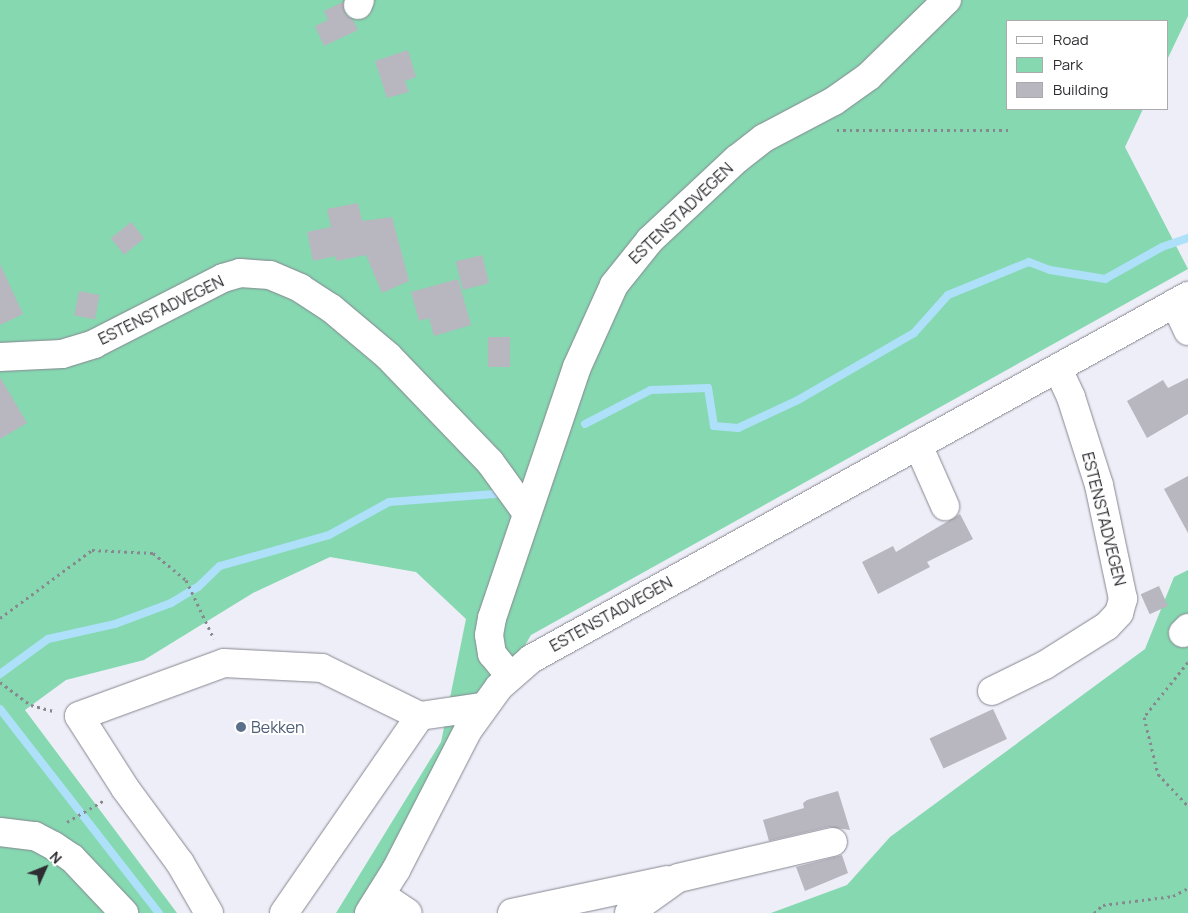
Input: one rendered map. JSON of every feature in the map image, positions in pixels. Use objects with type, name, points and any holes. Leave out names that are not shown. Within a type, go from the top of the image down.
[{"type":"street","name":"ESTENSTADVEGEN","points":[[510,676],[492,654],[488,635],[526,512],[595,322],[631,260],[737,159],[764,138],[812,112],[869,76],[946,0]]},
{"type":"street","name":"ESTENSTADVEGEN","points":[[0,357],[62,354],[94,344],[223,278],[240,274],[270,274],[300,288],[331,308],[388,356],[490,462],[526,512]]},
{"type":"street","name":"ESTENSTADVEGEN","points":[[408,913],[375,904],[482,708],[510,676],[569,636],[1182,300],[1188,331]]},
{"type":"street","name":"ESTENSTADVEGEN","points":[[992,691],[1045,665],[1107,626],[1119,613],[1124,599],[1099,485],[1070,397],[1058,369]]},
{"type":"street","points":[[918,445],[945,506]]},
{"type":"street","points":[[1188,628],[1183,633],[1188,634]]},
{"type":"street","points":[[208,913],[180,863],[124,788],[79,716],[224,663],[322,668],[420,716],[482,708]]},
{"type":"street","points":[[284,913],[420,716]]},
{"type":"street","points":[[0,832],[35,836],[54,846],[72,858],[124,913]]},
{"type":"street","points":[[512,913],[678,878],[833,842]]},
{"type":"street","points":[[629,913],[678,878]]},
{"type":"path","points":[[812,112],[836,130],[1012,130]]},
{"type":"path","points":[[0,618],[92,550],[153,553],[186,580],[224,663]]},
{"type":"path","points":[[1188,662],[1144,717],[1158,774],[1188,806]]},
{"type":"path","points":[[2,684],[31,706],[79,716]]},
{"type":"path","points":[[73,819],[86,812]]},
{"type":"path","points":[[1094,913],[1103,905],[1173,896],[1188,888]]},
{"type":"green space","points":[[0,0],[1188,0],[1188,16],[1168,58],[1168,20],[1006,20],[1006,110],[1143,110],[1125,147],[1188,269],[531,635],[368,913],[336,913],[441,742],[466,619],[416,572],[330,557],[253,593],[144,660],[66,680],[25,710],[177,913],[0,913]]},
{"type":"green space","points":[[1188,570],[1188,913],[771,913],[847,885],[890,837],[1145,649],[1174,577]]},
{"type":"building","points":[[343,2],[345,14],[353,20],[358,30],[324,46],[315,26],[328,20],[324,11]]},
{"type":"building","points":[[408,50],[416,77],[405,81],[409,92],[387,98],[375,61]]},
{"type":"building","points":[[358,203],[362,221],[392,217],[409,281],[382,293],[366,255],[336,261],[335,256],[313,261],[307,232],[331,227],[327,209]]},
{"type":"building","points":[[131,222],[144,238],[124,255],[111,238]]},
{"type":"building","points":[[482,255],[489,283],[463,290],[456,262]]},
{"type":"building","points":[[0,264],[23,314],[0,325]]},
{"type":"building","points":[[458,279],[471,325],[434,336],[429,318],[419,321],[411,292]]},
{"type":"building","points":[[79,291],[100,295],[95,320],[74,316]]},
{"type":"building","points":[[488,337],[510,337],[510,367],[488,367]]},
{"type":"building","points":[[0,377],[27,423],[0,439]]},
{"type":"building","points":[[1188,378],[1188,414],[1147,438],[1127,401],[1163,380],[1168,388]]},
{"type":"building","points":[[1188,476],[1188,533],[1164,489]]},
{"type":"building","points":[[960,514],[973,539],[927,562],[930,567],[878,594],[862,562],[893,546],[896,552]]},
{"type":"building","points":[[1159,586],[1168,606],[1150,614],[1141,594]]},
{"type":"building","points":[[993,709],[1007,739],[944,768],[930,739]]},
{"type":"building","points":[[838,791],[850,830],[829,827],[769,841],[763,820],[804,808],[803,803],[807,800]]},
{"type":"building","points":[[842,855],[848,873],[805,891],[796,867]]},
{"type":"waterway","points":[[585,424],[651,390],[708,388],[714,426],[738,428],[798,400],[914,333],[948,295],[1029,262],[1050,270],[1105,279],[1162,247],[1188,238]]},
{"type":"waterway","points":[[0,674],[48,639],[115,624],[171,603],[198,587],[220,566],[329,535],[389,502],[495,494]]},
{"type":"waterway","points":[[0,709],[159,913]]},
{"type":"place","name":"Bekken","points":[[241,727]]}]
